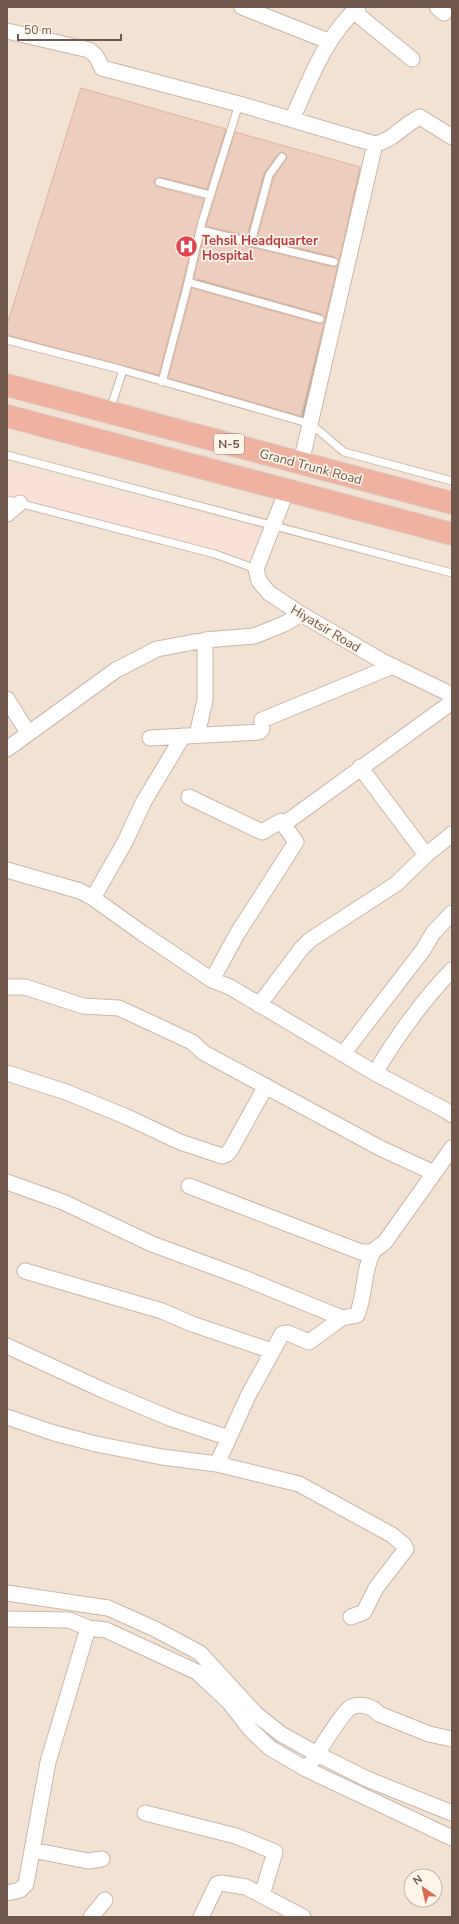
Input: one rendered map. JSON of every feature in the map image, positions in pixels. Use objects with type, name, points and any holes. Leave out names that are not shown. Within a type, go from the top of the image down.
[{"type":"highway","name":"Grand Trunk Road","points":[[7,385],[452,503]]},
{"type":"highway","name":"N-5","points":[[7,416],[452,534]]},
{"type":"street","points":[[242,7],[328,41]]},
{"type":"street","points":[[292,119],[328,41],[355,9],[412,59]]},
{"type":"street","points":[[7,31],[89,50],[96,56],[102,68],[292,119],[375,144],[389,140],[410,122],[420,117],[452,137]]},
{"type":"street","points":[[301,463],[375,144]]},
{"type":"street","points":[[256,569],[287,490]]},
{"type":"street","points":[[7,514],[13,502]]},
{"type":"street","name":"Hiyatsir Road","points":[[256,569],[259,581],[269,593],[301,614],[393,666],[452,695]]},
{"type":"street","points":[[7,749],[116,670],[157,649],[205,640],[254,636],[284,624],[301,614]]},
{"type":"street","points":[[93,898],[125,842],[143,803],[190,736],[206,700],[205,640]]},
{"type":"street","points":[[150,738],[259,732],[262,729],[262,720],[393,666]]},
{"type":"street","points":[[7,699],[28,733]]},
{"type":"street","points":[[284,824],[360,767],[452,702]]},
{"type":"street","points":[[360,767],[426,855]]},
{"type":"street","points":[[189,797],[262,832],[281,821],[296,842],[237,934],[212,980]]},
{"type":"street","points":[[260,1005],[301,949],[310,940],[396,884],[426,855],[452,834]]},
{"type":"street","points":[[7,870],[80,891],[93,898],[212,980],[230,987],[375,1073],[452,1115]]},
{"type":"street","points":[[343,1054],[423,950],[433,933],[452,913]]},
{"type":"street","points":[[375,1073],[399,1032],[452,970]]},
{"type":"street","points":[[7,987],[25,987],[83,1006],[119,1008],[192,1042],[204,1053],[380,1148],[434,1173]]},
{"type":"street","points":[[7,1073],[66,1092],[127,1117],[180,1142],[222,1156],[227,1154],[266,1086]]},
{"type":"street","points":[[217,1464],[248,1396],[282,1334],[288,1334],[309,1342],[342,1318],[357,1315],[361,1306],[365,1279],[374,1252],[385,1242],[452,1148]]},
{"type":"street","points":[[7,1182],[63,1202],[152,1244],[244,1278],[342,1318]]},
{"type":"street","points":[[189,1186],[361,1252],[374,1252]]},
{"type":"street","points":[[25,1272],[162,1311],[185,1321],[272,1352]]},
{"type":"street","points":[[7,1346],[105,1391],[172,1419],[229,1438]]},
{"type":"street","points":[[7,1417],[54,1433],[96,1444],[162,1457],[217,1464],[299,1484],[392,1535],[404,1545],[406,1549],[376,1588],[364,1612],[351,1617]]},
{"type":"street","points":[[7,1593],[71,1611],[88,1628],[106,1630],[197,1672],[225,1689]]},
{"type":"street","points":[[7,1620],[71,1611],[108,1608],[155,1629],[200,1653],[250,1729],[270,1748],[367,1779],[452,1813]]},
{"type":"street","points":[[7,1893],[20,1890],[26,1884],[48,1762],[88,1628]]},
{"type":"street","points":[[311,1762],[349,1708],[355,1706],[367,1706],[373,1708],[379,1714],[429,1734],[452,1740]]},
{"type":"street","points":[[311,1762],[452,1838]]},
{"type":"street","points":[[145,1813],[236,1836],[275,1852],[262,1895]]},
{"type":"street","points":[[32,1850],[88,1861],[102,1859]]},
{"type":"street","points":[[201,1917],[217,1884],[221,1883],[246,1887],[303,1917]]},
{"type":"street","points":[[91,1917],[105,1900]]},
{"type":"lane","points":[[162,382],[200,230],[238,104]]},
{"type":"lane","points":[[251,242],[269,175],[282,157]]},
{"type":"lane","points":[[159,182],[210,195]]},
{"type":"lane","points":[[200,230],[334,262]]},
{"type":"lane","points":[[188,282],[320,319]]},
{"type":"lane","points":[[7,340],[123,370],[311,424],[344,452],[452,481]]},
{"type":"lane","points":[[109,412],[123,370]]},
{"type":"lane","points":[[7,455],[452,573]]},
{"type":"lane","points":[[13,502],[215,554],[256,569]]},
{"type":"shaded area","points":[[7,7],[452,7],[452,1917],[7,1917]]},
{"type":"shaded area","points":[[7,466],[261,529],[251,561],[7,496]]},
{"type":"building","points":[[81,88],[226,129],[207,189],[160,177],[154,180],[154,184],[158,187],[204,199],[159,375],[7,335],[7,325]]},
{"type":"building","points":[[235,132],[360,167],[339,261],[335,257],[257,238],[274,177],[287,158],[283,152],[278,154],[264,173],[247,236],[206,226]]},
{"type":"building","points":[[204,236],[333,267],[338,265],[325,320],[321,314],[194,278]]},
{"type":"building","points":[[192,288],[319,324],[325,321],[301,416],[168,378]]},
{"type":"place","name":"Tehsil Headquarter Hospital","points":[[187,247]]}]
